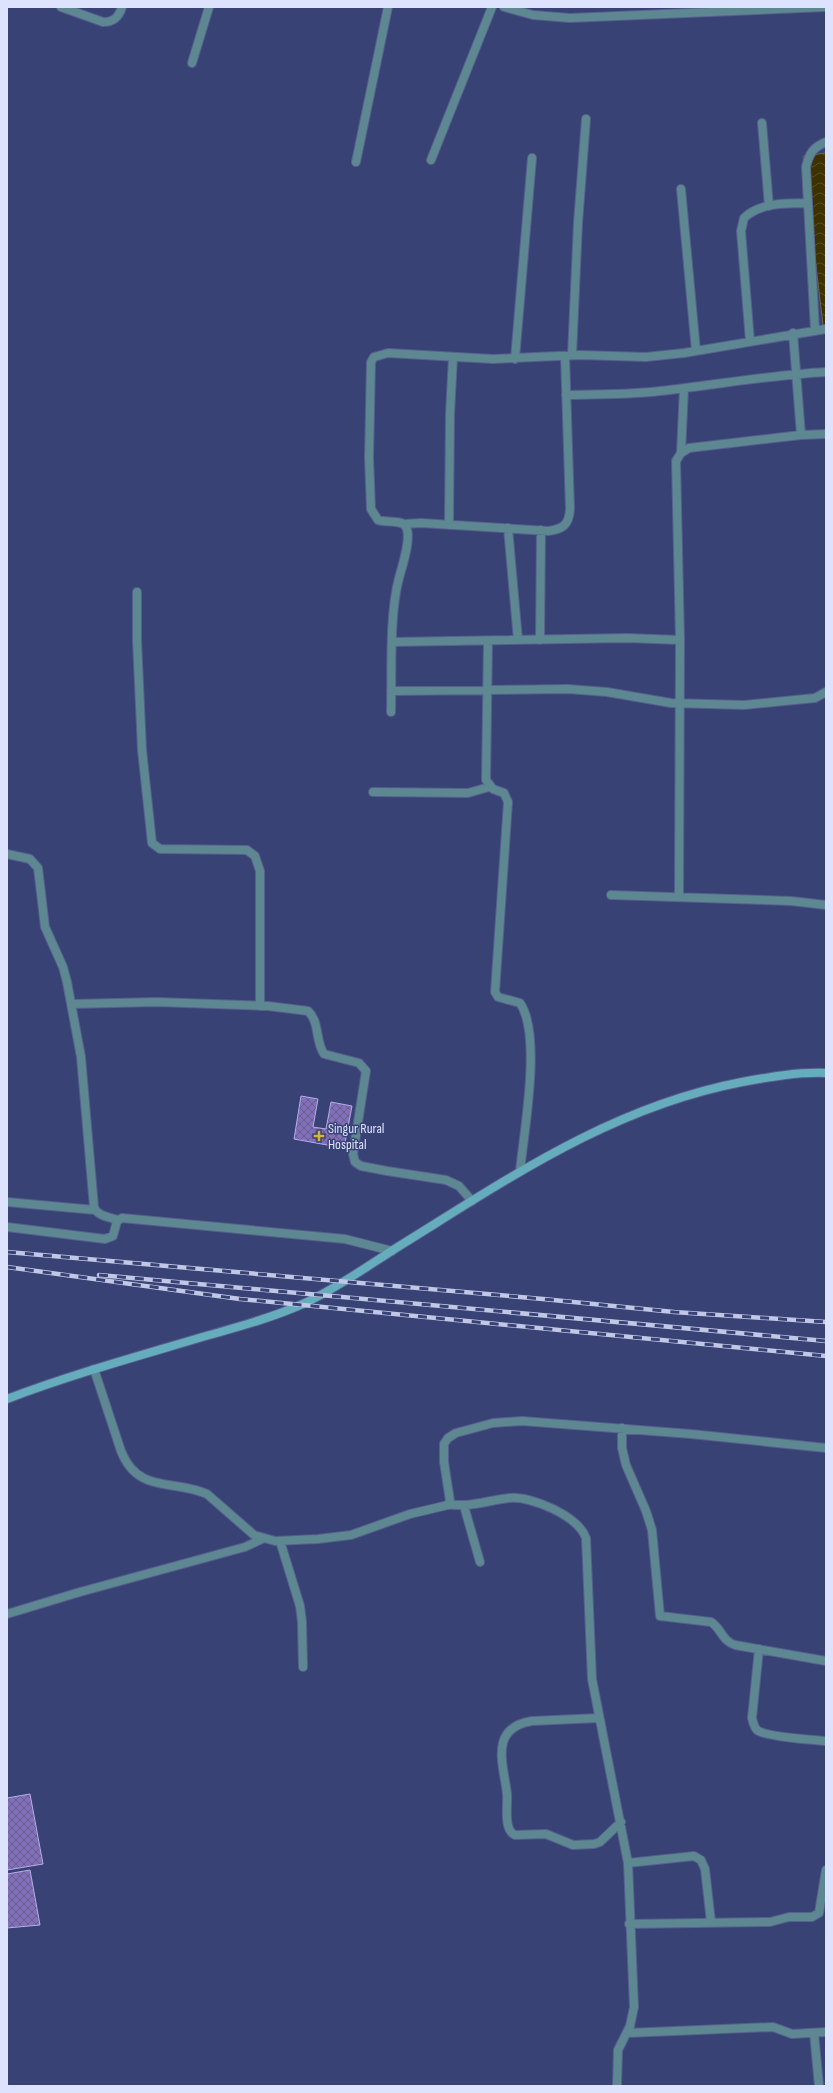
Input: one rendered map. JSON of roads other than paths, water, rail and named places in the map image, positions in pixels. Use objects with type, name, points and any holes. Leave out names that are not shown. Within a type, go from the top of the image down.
[{"type":"main road","points":[[7,1399],[94,1369],[225,1330],[302,1304],[344,1282],[520,1171],[613,1123],[702,1090],[759,1079],[798,1074],[826,1074]]},
{"type":"street","points":[[61,7],[103,22],[109,22],[118,17],[122,7]]},
{"type":"street","points":[[192,63],[209,7]]},
{"type":"street","points":[[356,162],[388,7]]},
{"type":"street","points":[[431,160],[492,7]]},
{"type":"street","points":[[504,7],[533,15],[570,18],[709,10],[826,7]]},
{"type":"street","points":[[586,119],[578,223],[569,355],[566,395],[570,517],[565,526],[556,530],[416,522],[404,524],[378,520],[371,508],[369,458],[371,362],[378,354],[388,353],[515,359],[569,355],[646,357],[696,351],[793,333],[826,329]]},
{"type":"street","points":[[762,123],[769,206]]},
{"type":"street","points":[[815,330],[806,167],[808,159],[815,147],[826,142]]},
{"type":"street","points":[[515,359],[532,158]]},
{"type":"street","points":[[681,189],[696,351]]},
{"type":"street","points":[[750,341],[742,223],[744,218],[752,212],[769,206],[807,203]]},
{"type":"street","points":[[793,333],[800,435]]},
{"type":"street","points":[[449,524],[450,414],[454,357]]},
{"type":"street","points":[[566,395],[619,394],[826,372]]},
{"type":"street","points":[[681,453],[684,388]]},
{"type":"street","points":[[679,896],[680,640],[676,461],[681,453],[689,448],[800,435],[826,434]]},
{"type":"street","points":[[391,712],[392,642],[395,597],[408,535],[404,524]]},
{"type":"street","points":[[508,528],[518,640]]},
{"type":"street","points":[[540,640],[541,530]]},
{"type":"street","points":[[137,592],[137,647],[142,750],[152,843],[160,848],[247,850],[256,856],[260,871],[260,1006]]},
{"type":"street","points":[[392,642],[627,638],[680,640]]},
{"type":"street","points":[[488,641],[486,780],[489,787]]},
{"type":"street","points":[[391,691],[587,690],[680,704],[744,705],[815,698],[826,692]]},
{"type":"street","points":[[373,792],[468,793],[489,787],[504,793],[508,802],[495,992],[498,997],[520,1002],[529,1025],[531,1045],[520,1171]]},
{"type":"street","points":[[7,854],[30,859],[38,868],[45,927],[65,973],[81,1058],[95,1210]]},
{"type":"street","points":[[611,895],[679,896],[791,901],[826,905]]},
{"type":"street","points":[[72,1004],[126,1001],[260,1006],[308,1011],[314,1018],[319,1044],[324,1054],[359,1063],[365,1068],[366,1075],[353,1154],[358,1164],[446,1180],[459,1186],[472,1201]]},
{"type":"street","points":[[7,1202],[95,1210],[100,1214],[118,1220],[122,1218],[346,1239],[392,1251]]},
{"type":"street","points":[[7,1227],[105,1239],[113,1236],[118,1220]]},
{"type":"street","points":[[94,1369],[123,1456],[135,1474],[151,1481],[198,1490],[207,1494],[254,1535],[262,1539],[280,1541],[318,1539],[351,1535],[410,1514],[448,1504],[464,1506],[511,1498],[519,1499],[558,1512],[573,1520],[583,1530],[587,1545],[592,1679],[628,1863],[634,2007],[627,2033],[618,2050],[617,2086]]},
{"type":"street","points":[[448,1504],[450,1501],[444,1444],[451,1435],[487,1424],[507,1421],[530,1421],[622,1428],[826,1448]]},
{"type":"street","points":[[622,1428],[622,1448],[626,1465],[646,1510],[652,1530],[660,1616],[711,1622],[730,1644],[826,1661]]},
{"type":"street","points":[[464,1506],[480,1562]]},
{"type":"street","points":[[7,1614],[80,1592],[245,1548],[262,1539]]},
{"type":"street","points":[[280,1541],[300,1606],[302,1622],[303,1667]]},
{"type":"street","points":[[759,1649],[752,1718],[757,1730],[776,1736],[826,1741]]},
{"type":"street","points":[[599,1718],[525,1722],[511,1731],[504,1742],[501,1757],[507,1792],[509,1827],[515,1835],[546,1834],[568,1844],[587,1845],[600,1842],[621,1822]]},
{"type":"street","points":[[628,1863],[694,1856],[698,1857],[705,1869],[711,1922]]},
{"type":"street","points":[[630,1924],[770,1922],[789,1917],[815,1916],[820,1909],[826,1870]]},
{"type":"street","points":[[627,2033],[773,2027],[792,2034],[826,2032]]},
{"type":"street","points":[[814,2033],[819,2086]]},
{"type":"water","points":[[826,153],[826,325],[823,325],[803,156]]},
{"type":"railway","points":[[7,1252],[543,1299],[674,1312],[826,1322]]},
{"type":"railway","points":[[7,1267],[240,1299],[826,1356]]},
{"type":"railway","points":[[99,1275],[826,1341]]},
{"type":"place","name":"Singur Rural Hospital","points":[[319,1136]]}]
